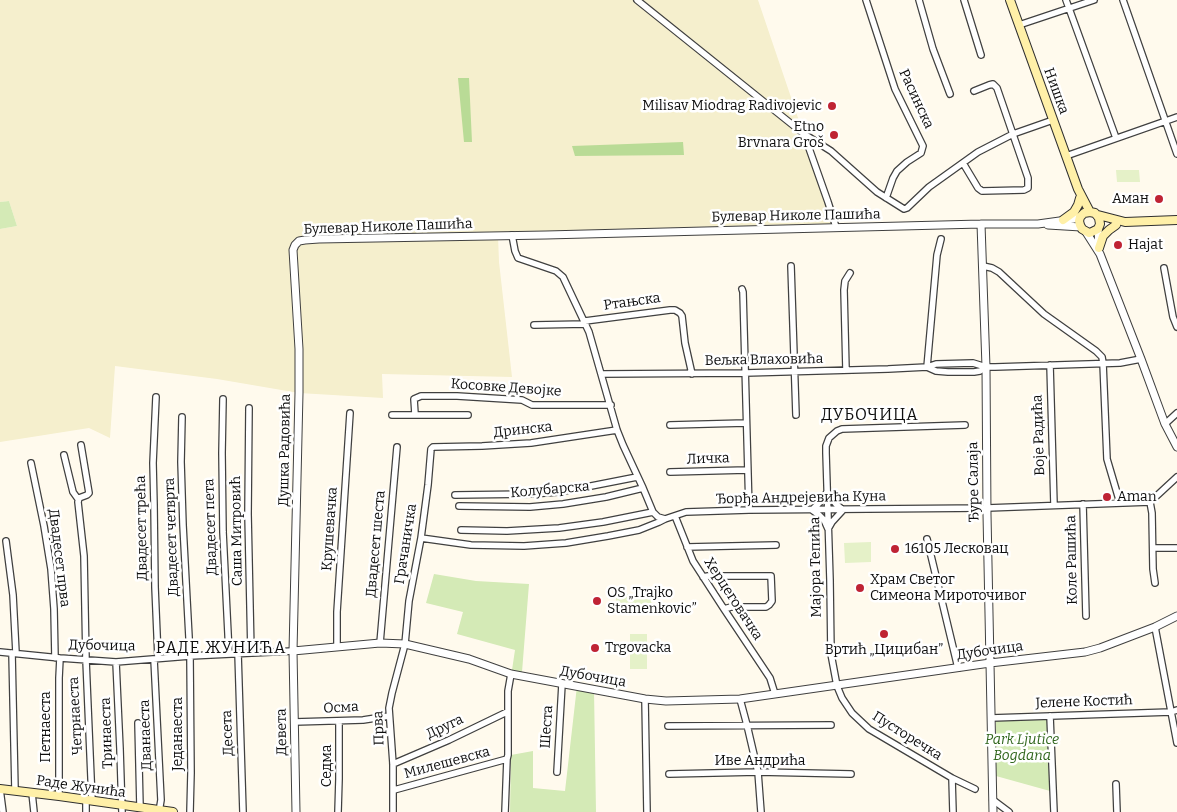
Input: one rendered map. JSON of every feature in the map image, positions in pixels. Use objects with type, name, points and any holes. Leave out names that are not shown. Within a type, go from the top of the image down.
[{"type":"main road","name":"Нишка","points":[[1010,0],[1078,190]]},
{"type":"main road","points":[[1078,190],[1088,214],[1100,221],[1098,228],[1092,232],[1083,230],[1079,223],[1088,214]]},
{"type":"main road","points":[[1078,190],[1088,214]]},
{"type":"main road","points":[[1063,220],[1074,212],[1080,198]]},
{"type":"main road","name":"Булевар Николе Пашића","points":[[1088,214],[1125,222],[1177,220]]},
{"type":"main road","name":"Булевар Николе Пашића","points":[[1098,228],[1116,226],[1125,222]]},
{"type":"main road","points":[[1100,251],[1104,236],[1116,226]]},
{"type":"main road","name":"Раде Жунића","points":[[0,790],[16,790],[89,800],[121,808],[140,807],[173,812]]},
{"type":"street","points":[[637,0],[804,134],[831,151],[886,198],[904,209],[929,187],[978,152],[1013,134],[1053,120]]},
{"type":"street","name":"Расинска","points":[[866,0],[895,89],[923,146],[920,152],[897,171],[886,198]]},
{"type":"street","points":[[918,0],[933,49],[950,94]]},
{"type":"street","points":[[964,0],[981,55]]},
{"type":"street","points":[[1066,0],[1116,138]]},
{"type":"street","points":[[1019,25],[1094,0]]},
{"type":"street","points":[[1123,0],[1177,154]]},
{"type":"street","points":[[963,163],[978,188],[982,191],[1024,190],[1029,185],[998,91],[994,85],[974,91]]},
{"type":"street","points":[[1066,156],[1177,117]]},
{"type":"street","points":[[804,134],[836,227]]},
{"type":"street","name":"Булевар Николе Пашића","points":[[293,250],[299,241],[305,240],[1038,224],[1088,214]]},
{"type":"street","name":"Ђуре Салаја","points":[[981,224],[986,367],[993,812]]},
{"type":"street","points":[[1038,224],[1083,230],[1100,251]]},
{"type":"street","points":[[1098,228],[1100,251],[1165,424],[1177,448]]},
{"type":"street","points":[[512,236],[518,258],[561,274],[593,343],[617,430],[623,445],[653,512],[658,517],[665,519]]},
{"type":"street","points":[[927,368],[937,255],[941,239]]},
{"type":"street","name":"Душка Радовића","points":[[293,250],[299,349],[293,651]]},
{"type":"street","points":[[791,266],[796,415]]},
{"type":"street","points":[[983,266],[999,272],[1044,314],[1099,354],[1103,363],[1107,459],[1120,503]]},
{"type":"street","points":[[1164,268],[1173,317],[1177,327]]},
{"type":"street","points":[[846,370],[844,290],[845,281],[850,273]]},
{"type":"street","points":[[742,289],[749,510]]},
{"type":"street","name":"Ртањска","points":[[534,325],[585,323],[675,310],[682,316],[685,343],[692,374]]},
{"type":"street","name":"Вељка Влаховића","points":[[602,374],[692,374],[927,368],[936,371],[974,372],[986,367],[1126,362],[1141,359]]},
{"type":"street","name":"Воје Радића","points":[[1050,365],[1054,505]]},
{"type":"street","name":"Косовке Девојке","points":[[415,414],[414,399],[421,396],[522,400],[532,405],[611,405]]},
{"type":"street","name":"Двадесет трећа","points":[[156,397],[153,462],[156,658]]},
{"type":"street","name":"Двадесет пета","points":[[223,399],[223,532],[229,654]]},
{"type":"street","name":"Саша Митровић","points":[[249,408],[248,514],[251,653]]},
{"type":"street","name":"Крушевачка","points":[[337,646],[337,612],[350,413]]},
{"type":"street","points":[[1165,424],[1177,413]]},
{"type":"street","points":[[392,415],[468,415]]},
{"type":"street","name":"Двадесет четврта","points":[[182,417],[183,526],[190,656]]},
{"type":"street","points":[[670,424],[746,423]]},
{"type":"street","name":"Мајора Тепића","points":[[837,686],[831,654],[826,446],[830,438],[837,431],[847,428],[966,425]]},
{"type":"street","name":"Дринска","points":[[431,448],[531,443],[617,430]]},
{"type":"street","points":[[64,455],[73,492],[78,500],[88,493],[81,444]]},
{"type":"street","name":"Двадесет шеста","points":[[380,643],[397,447]]},
{"type":"street","name":"Грачаничка","points":[[405,644],[409,601],[421,538],[431,448]]},
{"type":"street","name":"Двадесет прва","points":[[31,463],[51,568],[58,658]]},
{"type":"street","name":"Личка","points":[[670,472],[747,470]]},
{"type":"street","points":[[455,495],[532,494],[586,487],[637,476]]},
{"type":"street","points":[[1155,583],[1150,502],[1177,477]]},
{"type":"street","name":"Колубарска","points":[[459,506],[530,507],[563,504],[606,497],[643,488]]},
{"type":"street","points":[[827,492],[843,510],[828,529],[824,520],[812,510],[827,492]]},
{"type":"street","name":"Четрнаеста","points":[[78,500],[84,556],[89,800],[86,812]]},
{"type":"street","name":"Ђорђа Андрејевића Куна","points":[[421,538],[496,546],[566,544],[638,530],[686,512],[987,508],[1150,502]]},
{"type":"street","name":"Коле Рашића","points":[[1084,504],[1086,616]]},
{"type":"street","points":[[461,530],[507,531],[550,529],[603,522],[653,512]]},
{"type":"street","name":"Херцеговачка","points":[[675,516],[687,547],[703,577],[770,678],[776,694]]},
{"type":"street","points":[[927,539],[958,668]]},
{"type":"street","points":[[6,541],[13,595],[16,790]]},
{"type":"street","points":[[687,547],[776,545]]},
{"type":"street","points":[[1153,548],[1177,548]]},
{"type":"street","points":[[703,577],[771,576],[772,601],[769,605],[766,607],[731,607],[724,609]]},
{"type":"street","name":"Дубочица","points":[[0,652],[116,662],[156,658],[293,651],[380,643],[405,644],[469,659],[511,674],[645,699],[675,701],[740,699],[990,663],[1085,652],[1155,627],[1177,616]]},
{"type":"street","points":[[1155,627],[1174,711],[1177,743]]},
{"type":"street","name":"Прва","points":[[394,812],[389,716],[392,693],[405,644]]},
{"type":"street","name":"Девета","points":[[293,651],[296,812]]},
{"type":"street","name":"Десета","points":[[238,653],[243,812]]},
{"type":"street","name":"Једанаеста","points":[[190,656],[190,812]]},
{"type":"street","name":"Петнаеста","points":[[58,658],[59,796]]},
{"type":"street","name":"Дванаеста","points":[[156,658],[161,800],[159,811]]},
{"type":"street","name":"Тринаеста","points":[[116,662],[121,808]]},
{"type":"street","points":[[505,812],[508,755],[507,712],[511,674]]},
{"type":"street","name":"Шеста","points":[[557,772],[562,684]]},
{"type":"street","name":"Пусторечка","points":[[837,686],[852,713],[869,729],[952,778],[976,789]]},
{"type":"street","points":[[645,699],[647,812]]},
{"type":"street","points":[[740,699],[758,772],[761,812]]},
{"type":"street","name":"Јелене Костић","points":[[991,718],[1174,711]]},
{"type":"street","name":"Друга","points":[[393,764],[507,712]]},
{"type":"street","name":"Осма","points":[[294,722],[363,720],[389,716]]},
{"type":"street","points":[[1050,716],[1054,812]]},
{"type":"street","name":"Седма","points":[[338,812],[340,779],[339,721]]},
{"type":"street","points":[[138,723],[140,807]]},
{"type":"street","points":[[668,726],[831,725]]},
{"type":"street","name":"Милешевска","points":[[394,790],[507,759]]},
{"type":"street","name":"Иве Андрића","points":[[669,774],[758,772],[851,774]]},
{"type":"street","points":[[952,778],[952,812]]},
{"type":"street","points":[[1116,784],[1118,812]]},
{"type":"street","points":[[0,790],[3,812]]},
{"type":"street","points":[[32,792],[34,812]]},
{"type":"street","points":[[993,800],[1009,812]]},
{"type":"shaded area","points":[[0,0],[758,0],[835,227],[498,236],[499,262],[512,377],[382,374],[383,398],[299,393],[217,379],[115,366],[110,438],[89,428],[0,442],[0,229],[17,226],[9,201],[0,202]]},
{"type":"green space","points":[[458,78],[469,78],[472,142],[464,142]]},
{"type":"green space","points":[[683,142],[684,155],[575,156],[572,146]]},
{"type":"green space","points":[[1116,170],[1139,170],[1140,182],[1117,182]]},
{"type":"green space","points":[[9,201],[17,226],[0,229],[0,202]]},
{"type":"green space","points":[[871,542],[871,562],[845,563],[844,543]]},
{"type":"green space","points":[[434,574],[476,581],[529,584],[522,672],[512,670],[515,650],[457,634],[463,612],[426,603]]},
{"type":"green space","points":[[616,594],[651,594],[652,612],[616,612]]},
{"type":"green space","points":[[630,634],[647,634],[647,669],[630,669]]},
{"type":"green space","points":[[577,686],[594,690],[596,812],[510,812],[511,755],[533,751],[533,788],[565,791]]},
{"type":"green space","name":"Park Ljutice Bogdana","points":[[1047,718],[1050,791],[996,776],[996,720]]},
{"type":"place","name":"Milisav Miodrag Radivojevic","points":[[832,106]]},
{"type":"place","name":"Etno Brvnara Groš","points":[[834,135]]},
{"type":"place","name":"Аман","points":[[1159,199]]},
{"type":"place","name":"Hajat","points":[[1118,245]]},
{"type":"place","name":"Aman","points":[[1107,497]]},
{"type":"place","name":"16105 Лесковац","points":[[895,549]]},
{"type":"place","name":"Храм Светог Симеона Мироточивог","points":[[860,588]]},
{"type":"place","name":"OS „Trajko Stamenkovic”","points":[[597,601]]},
{"type":"place","name":"Вртић „Цицибан”","points":[[884,634]]},
{"type":"place","name":"Trgovacka","points":[[595,648]]},
{"type":"district","name":"ДУБОЧИЦА","points":[[870,416]]},
{"type":"district","name":"РАДЕ ЖУНИЋА","points":[[221,649]]}]
